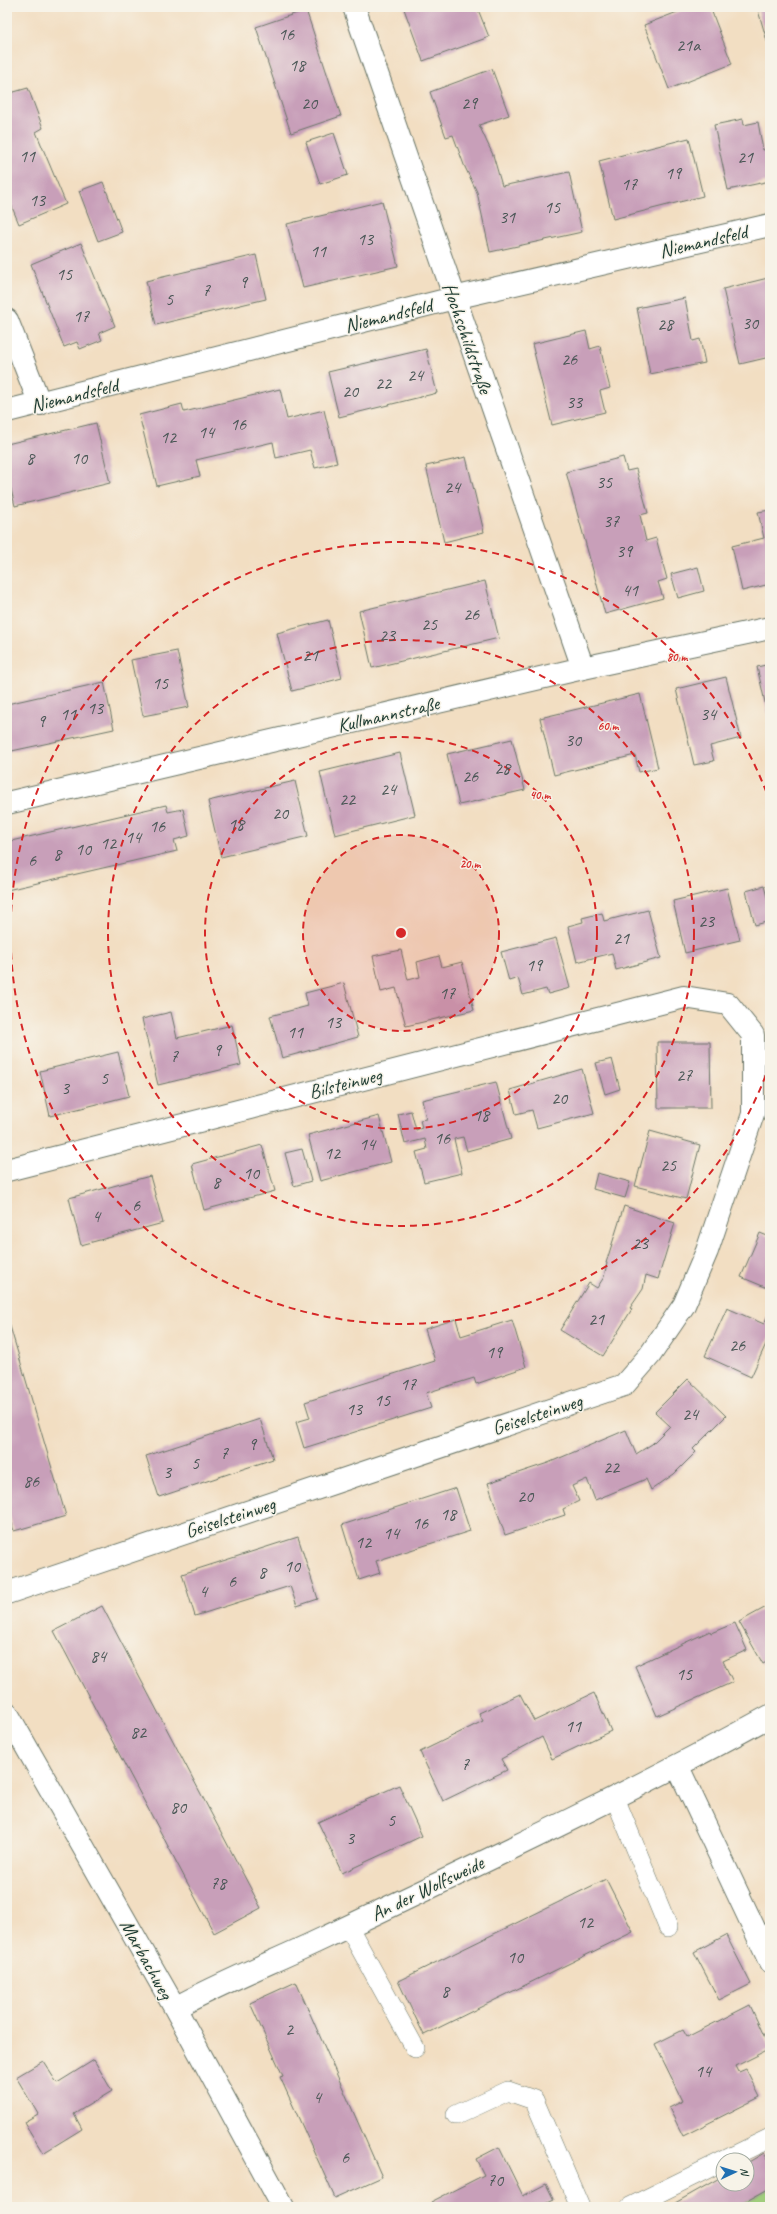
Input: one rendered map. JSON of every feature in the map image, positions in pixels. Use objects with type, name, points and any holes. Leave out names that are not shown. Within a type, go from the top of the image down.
[{"type":"street","name":"Hochschildstraße","points":[[354,7],[583,668]]},
{"type":"street","name":"Niemandsfeld","points":[[7,410],[40,404],[454,298],[770,225]]},
{"type":"street","points":[[7,320],[40,404]]},
{"type":"street","name":"Kullmannstraße","points":[[7,803],[583,668],[770,628]]},
{"type":"street","name":"Bilsteinweg","points":[[7,1170],[684,997]]},
{"type":"street","name":"Geiselsteinweg","points":[[7,1593],[624,1385],[650,1355],[684,1305],[707,1251],[754,1114],[753,1035],[728,1004],[684,997]]},
{"type":"street","name":"Marbachweg","points":[[7,1713],[175,2008],[283,2207]]},
{"type":"street","name":"An der Wolfsweide","points":[[175,2008],[208,1990],[348,1926],[615,1798],[678,1767],[770,1716]]},
{"type":"street","points":[[678,1767],[770,1962]]},
{"type":"lane","points":[[615,1798],[668,1927]]},
{"type":"lane","points":[[348,1926],[415,2048]]},
{"type":"lane","points":[[456,2115],[508,2091],[534,2100],[580,2207]]},
{"type":"lane","points":[[742,2152],[770,2138]]},
{"type":"lane","points":[[630,2207],[715,2165]]},
{"type":"green space","points":[[770,2188],[770,2207],[736,2207]]},
{"type":"building","points":[[411,7],[477,7],[489,37],[423,61],[404,9]]},
{"type":"building","points":[[690,7],[710,7],[732,64],[669,89],[644,25]]},
{"type":"building","points":[[757,7],[770,7],[770,51]]},
{"type":"building","points":[[306,10],[341,116],[291,133],[256,27]]},
{"type":"building","points":[[492,69],[509,115],[479,125],[493,155],[502,186],[569,172],[582,232],[490,252],[477,192],[464,165],[453,135],[446,137],[430,92]]},
{"type":"building","points":[[28,88],[43,128],[36,132],[66,204],[19,224],[7,195],[7,94]]},
{"type":"building","points":[[743,119],[744,125],[758,122],[763,150],[767,149],[770,165],[770,181],[728,190],[714,125]]},
{"type":"building","points":[[334,133],[348,175],[320,184],[306,142]]},
{"type":"building","points":[[689,138],[703,196],[613,219],[599,161]]},
{"type":"building","points":[[103,182],[122,232],[98,241],[79,191]]},
{"type":"building","points":[[382,201],[398,266],[303,288],[287,224]]},
{"type":"building","points":[[81,243],[115,326],[99,333],[102,340],[80,349],[77,342],[64,347],[31,264]]},
{"type":"building","points":[[256,255],[266,299],[156,325],[146,281]]},
{"type":"building","points":[[768,278],[770,286],[770,357],[740,364],[723,289]]},
{"type":"building","points":[[685,298],[693,341],[700,339],[705,363],[650,374],[637,308]]},
{"type":"building","points":[[586,331],[590,349],[600,346],[610,388],[600,391],[605,412],[552,425],[532,344]]},
{"type":"building","points":[[426,349],[437,393],[339,417],[328,372]]},
{"type":"building","points":[[280,389],[287,419],[324,410],[337,463],[315,468],[310,450],[276,458],[273,442],[196,460],[200,476],[157,486],[139,415],[182,404],[184,412]]},
{"type":"building","points":[[96,423],[110,483],[15,506],[7,472],[7,444]]},
{"type":"building","points":[[466,457],[484,532],[444,542],[426,466]]},
{"type":"building","points":[[623,457],[627,471],[636,469],[648,513],[640,515],[646,541],[656,538],[667,579],[658,582],[663,598],[605,614],[566,472]]},
{"type":"building","points":[[770,510],[770,584],[742,591],[732,546],[764,538],[758,512]]},
{"type":"building","points":[[698,567],[704,591],[678,598],[671,574]]},
{"type":"building","points":[[485,581],[499,638],[372,668],[359,611]]},
{"type":"building","points":[[328,620],[342,678],[292,691],[277,633]]},
{"type":"building","points":[[177,651],[189,707],[143,716],[131,660]]},
{"type":"building","points":[[770,664],[770,720],[769,720],[757,667]]},
{"type":"building","points":[[726,677],[741,738],[710,746],[714,761],[694,765],[676,689]]},
{"type":"building","points":[[104,682],[114,729],[7,752],[7,704]]},
{"type":"building","points":[[640,694],[658,768],[639,772],[635,755],[554,775],[540,718]]},
{"type":"building","points":[[512,739],[525,790],[459,805],[447,754]]},
{"type":"building","points":[[400,753],[415,815],[335,835],[320,772]]},
{"type":"building","points":[[295,781],[308,836],[221,857],[208,801]]},
{"type":"building","points":[[166,805],[168,812],[183,809],[189,836],[174,840],[177,851],[7,890],[7,842]]},
{"type":"building","points":[[764,886],[770,908],[770,921],[755,925],[746,891]]},
{"type":"building","points":[[727,888],[740,940],[685,953],[673,901]]},
{"type":"building","points":[[648,910],[661,958],[616,970],[612,953],[577,962],[568,926],[583,922],[582,918],[602,913],[604,921]]},
{"type":"building","points":[[556,938],[570,988],[548,994],[546,989],[523,995],[518,978],[509,981],[501,952]]},
{"type":"building","points":[[401,950],[408,980],[420,977],[417,962],[439,956],[442,967],[462,962],[474,1010],[406,1026],[396,988],[381,992],[373,956]]},
{"type":"building","points":[[344,983],[358,1037],[282,1058],[270,1016],[308,1006],[305,993]]},
{"type":"building","points":[[171,1012],[177,1038],[232,1025],[241,1065],[158,1085],[142,1019]]},
{"type":"building","points":[[657,1042],[710,1042],[711,1108],[658,1108]]},
{"type":"building","points":[[118,1052],[129,1096],[50,1116],[40,1071]]},
{"type":"building","points":[[612,1059],[620,1089],[605,1094],[596,1063]]},
{"type":"building","points":[[582,1069],[594,1113],[537,1128],[532,1110],[516,1114],[510,1090]]},
{"type":"building","points":[[496,1082],[511,1139],[467,1151],[463,1137],[454,1139],[462,1173],[424,1182],[416,1152],[427,1149],[425,1139],[405,1144],[398,1114],[411,1111],[416,1130],[422,1128],[420,1120],[426,1119],[422,1100]]},
{"type":"building","points":[[379,1116],[391,1162],[320,1181],[308,1135]]},
{"type":"building","points":[[650,1131],[700,1145],[686,1199],[635,1186]]},
{"type":"building","points":[[262,1145],[275,1191],[204,1210],[192,1164]]},
{"type":"building","points":[[302,1149],[311,1181],[294,1186],[285,1153]]},
{"type":"building","points":[[597,1173],[630,1182],[625,1198],[593,1189]]},
{"type":"building","points":[[150,1176],[163,1223],[81,1245],[69,1198]]},
{"type":"building","points":[[624,1206],[675,1223],[658,1279],[646,1275],[643,1289],[630,1308],[632,1309],[603,1356],[560,1330],[589,1283],[597,1288],[604,1277],[606,1263]]},
{"type":"building","points":[[760,1233],[770,1237],[770,1289],[741,1277]]},
{"type":"building","points":[[727,1308],[764,1324],[770,1310],[770,1335],[751,1377],[705,1356]]},
{"type":"building","points":[[7,1316],[66,1516],[14,1531],[7,1507]]},
{"type":"building","points":[[456,1319],[461,1336],[512,1320],[526,1367],[476,1384],[474,1378],[426,1393],[431,1408],[304,1448],[296,1422],[310,1418],[305,1402],[435,1361],[425,1329]]},
{"type":"building","points":[[688,1379],[726,1416],[693,1449],[696,1452],[674,1474],[651,1490],[646,1479],[595,1500],[587,1479],[572,1486],[579,1501],[563,1509],[565,1515],[505,1535],[488,1483],[548,1463],[626,1430],[636,1454],[652,1444],[670,1426],[655,1412]]},
{"type":"building","points":[[260,1419],[273,1459],[159,1497],[146,1456]]},
{"type":"building","points":[[456,1488],[470,1531],[376,1561],[380,1573],[359,1580],[342,1525]]},
{"type":"building","points":[[298,1537],[318,1599],[297,1606],[290,1586],[195,1616],[182,1574]]},
{"type":"building","points":[[770,1605],[770,1660],[763,1664],[739,1622]]},
{"type":"building","points":[[102,1606],[261,1908],[214,1933],[54,1631]]},
{"type":"building","points":[[735,1623],[747,1650],[723,1661],[733,1682],[657,1716],[635,1666],[710,1631],[711,1633]]},
{"type":"building","points":[[594,1693],[611,1731],[552,1759],[542,1737],[501,1759],[507,1770],[443,1801],[420,1752],[483,1721],[479,1713],[520,1694],[534,1721]]},
{"type":"building","points":[[399,1785],[422,1836],[342,1873],[318,1822]]},
{"type":"building","points":[[606,1879],[633,1932],[424,2035],[398,1981]]},
{"type":"building","points":[[726,1935],[751,1984],[719,2000],[694,1952]]},
{"type":"building","points":[[296,1982],[382,2177],[335,2198],[280,2077],[283,2076],[250,2003]]},
{"type":"building","points":[[750,2005],[770,2049],[736,2066],[739,2072],[746,2069],[760,2097],[683,2136],[669,2108],[683,2101],[655,2044],[683,2030],[687,2037]]},
{"type":"building","points":[[94,2060],[112,2091],[74,2114],[82,2129],[43,2153],[24,2122],[38,2114],[16,2077],[43,2061],[57,2083]]},
{"type":"building","points":[[499,2147],[523,2196],[546,2184],[554,2200],[539,2207],[433,2207],[431,2202],[484,2175],[476,2159]]},
{"type":"building","points":[[764,2153],[770,2164],[770,2188],[736,2207],[668,2207],[715,2181],[715,2192],[755,2192],[755,2158]]}]
